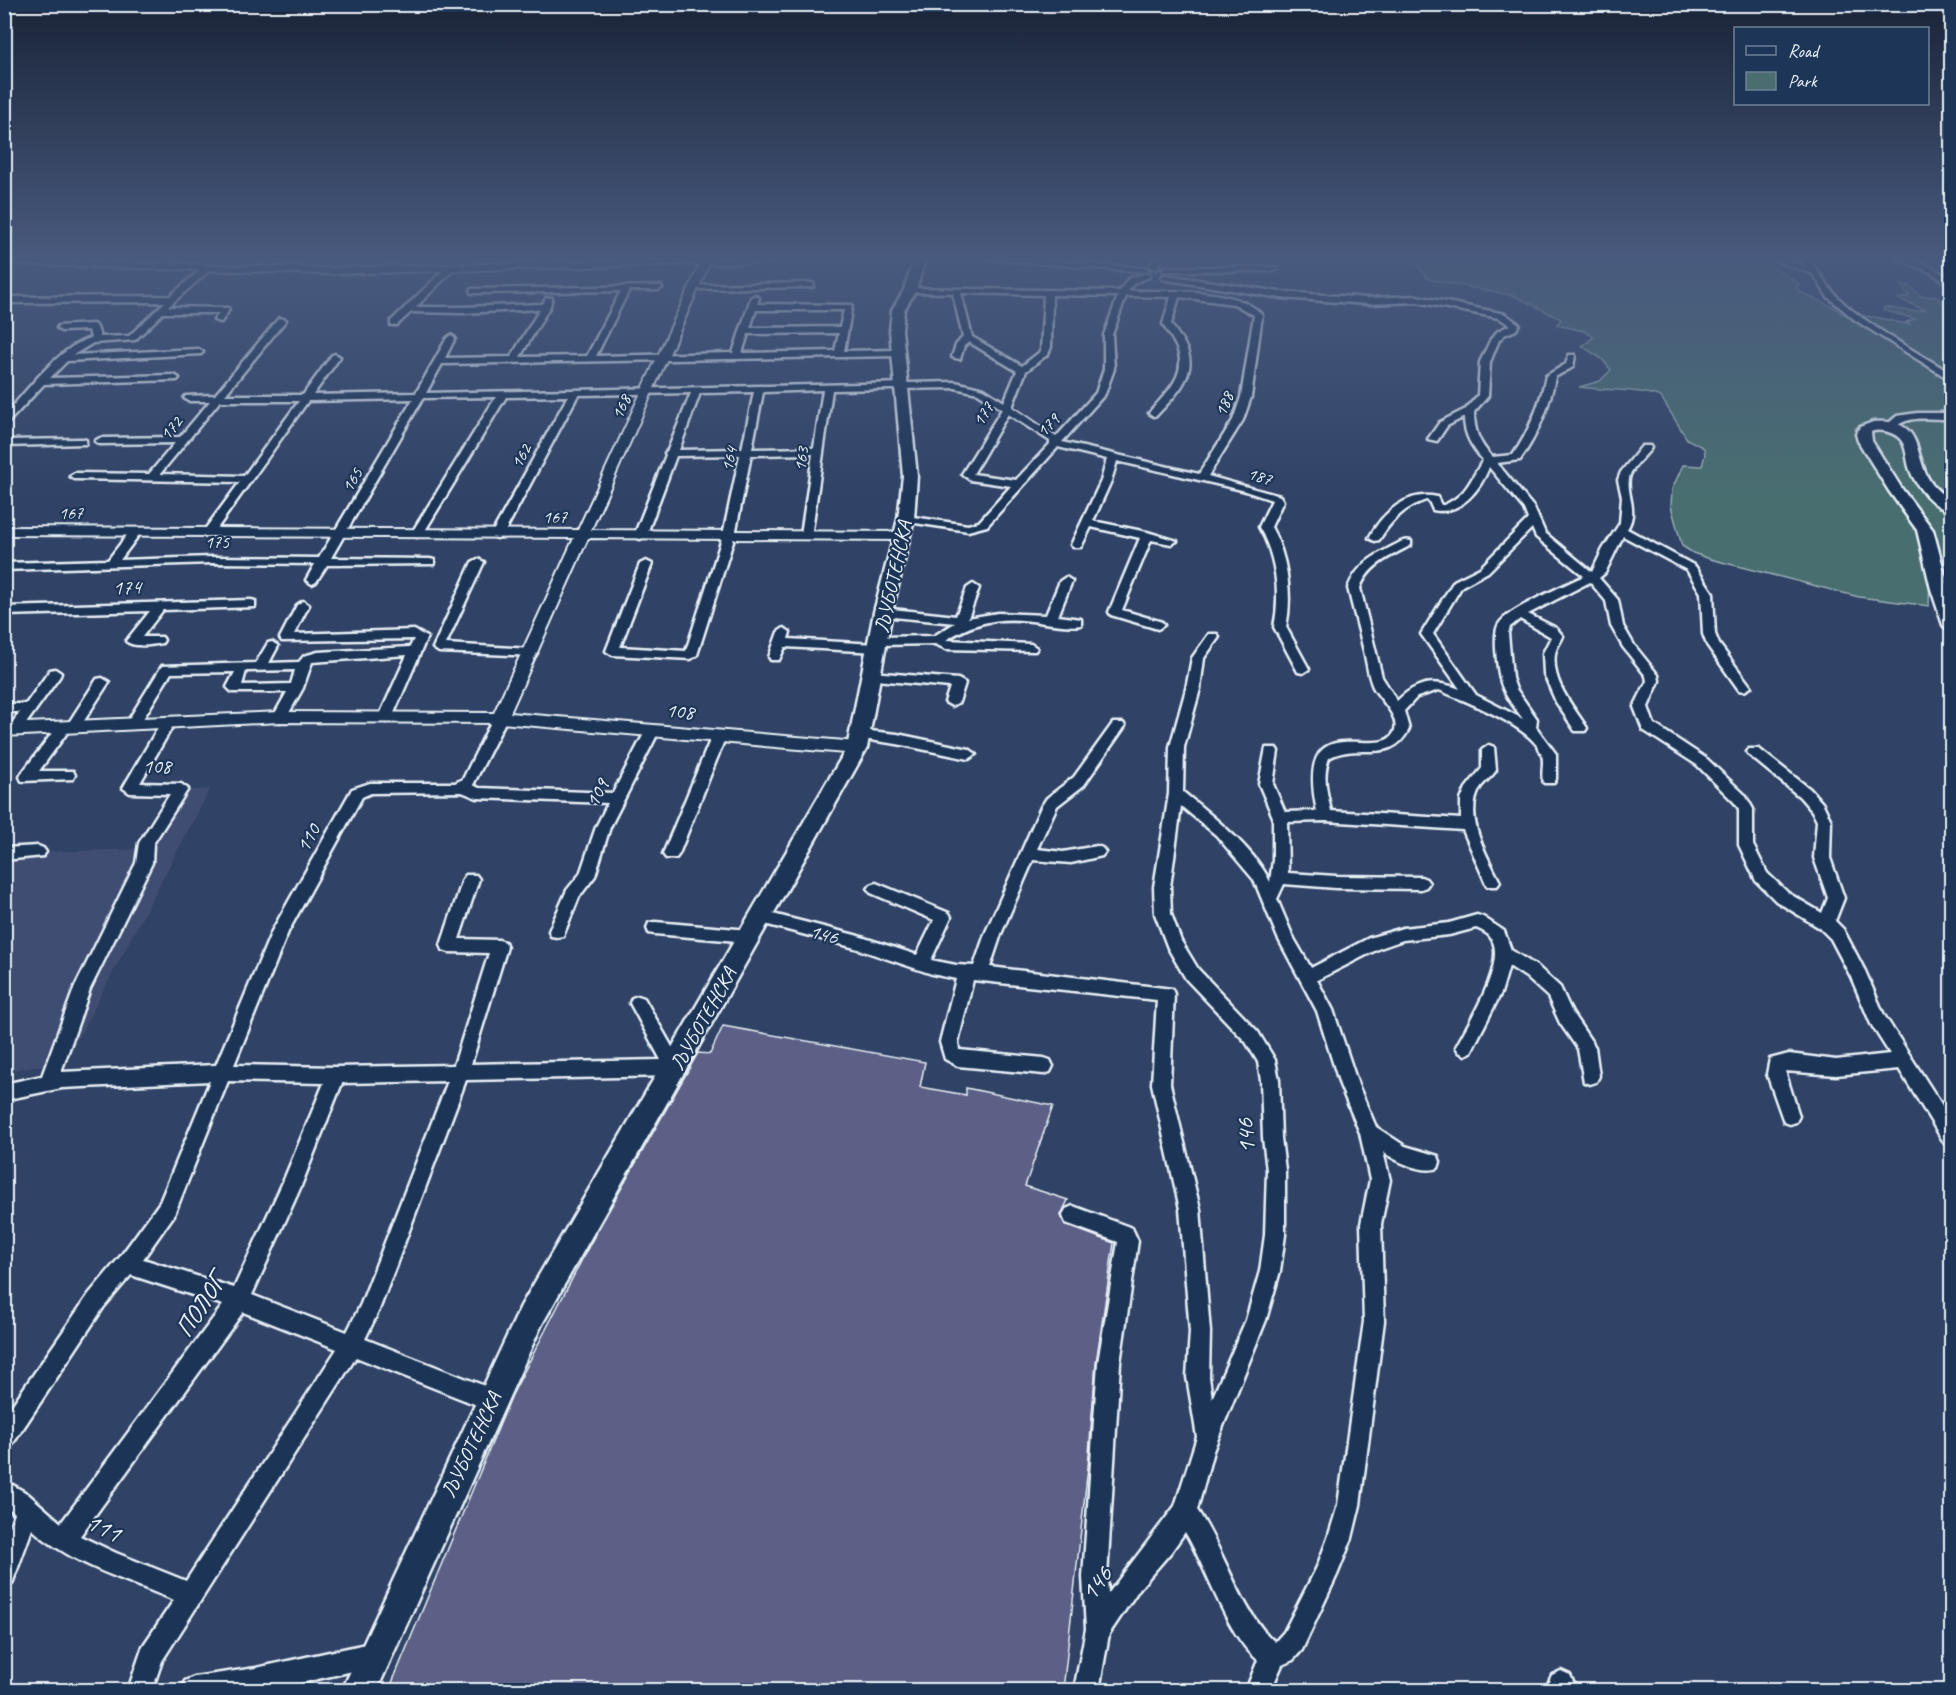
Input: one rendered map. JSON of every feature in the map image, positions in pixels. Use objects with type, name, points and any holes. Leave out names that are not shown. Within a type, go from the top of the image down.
[{"type":"main road","name":"ЉУБОТЕНСКА","points":[[359,1690],[531,1316],[675,1068],[859,742],[883,612],[904,528],[910,476],[896,338]]},
{"type":"main road","points":[[1952,508],[1934,494],[1921,479],[1910,440],[1904,434],[1888,428],[1867,428],[1863,437],[1896,491],[1925,530],[1952,625]]},
{"type":"street","points":[[4,424],[43,381],[85,342],[130,338]]},
{"type":"street","name":"172","points":[[151,478],[267,338]]},
{"type":"street","name":"165","points":[[312,580],[451,338]]},
{"type":"street","points":[[514,360],[527,338]]},
{"type":"street","points":[[590,358],[600,338]]},
{"type":"street","name":"168","points":[[583,536],[672,338]]},
{"type":"street","points":[[737,356],[743,338]]},
{"type":"street","points":[[839,354],[842,338]]},
{"type":"street","points":[[957,357],[960,345],[968,338]]},
{"type":"street","points":[[968,338],[1022,370]]},
{"type":"street","name":"177","points":[[1019,484],[970,477],[967,474],[1007,408],[1022,370],[1045,352],[1047,338]]},
{"type":"street","name":"179","points":[[904,528],[977,527],[983,524],[1055,442],[1093,403],[1104,386],[1109,369],[1108,338]]},
{"type":"street","points":[[1155,413],[1180,383],[1185,367],[1183,350],[1176,338]]},
{"type":"street","name":"188","points":[[1202,477],[1238,420],[1246,397],[1255,338]]},
{"type":"street","points":[[1434,439],[1443,424],[1469,411],[1484,396],[1485,362],[1496,338]]},
{"type":"street","points":[[1891,338],[1937,366],[1952,378]]},
{"type":"street","points":[[67,358],[198,352]]},
{"type":"street","points":[[439,361],[897,353]]},
{"type":"street","points":[[209,532],[303,398],[335,357]]},
{"type":"street","points":[[1488,461],[1516,458],[1529,439],[1544,406],[1551,376],[1570,365],[1572,357]]},
{"type":"street","points":[[43,381],[174,378]]},
{"type":"street","points":[[189,399],[696,392],[955,385],[972,388],[1007,408],[1055,442]]},
{"type":"street","name":"163","points":[[807,535],[828,388]]},
{"type":"street","name":"164","points":[[646,564],[612,651],[691,655],[729,535],[759,389]]},
{"type":"street","name":"162","points":[[497,535],[575,392]]},
{"type":"street","points":[[640,536],[670,453],[696,392]]},
{"type":"street","points":[[417,534],[503,394]]},
{"type":"street","points":[[1469,411],[1469,427],[1475,444],[1517,492],[1534,519],[1540,535],[1593,578],[1612,600],[1617,626],[1629,647],[1652,675],[1653,681],[1641,707],[1648,727],[1702,762],[1734,793],[1746,809],[1746,845],[1761,877],[1782,897],[1826,923],[1837,934],[1877,1019],[1901,1061],[1952,1138]]},
{"type":"street","points":[[1888,428],[1894,421],[1903,417],[1952,417]]},
{"type":"street","points":[[100,441],[182,440]]},
{"type":"street","points":[[4,443],[82,442]]},
{"type":"street","name":"187","points":[[1055,442],[1273,496],[1278,501],[1266,526],[1276,546],[1284,608],[1280,627],[1303,669]]},
{"type":"street","points":[[1528,727],[1531,724],[1530,719],[1510,690],[1506,678],[1502,633],[1508,620],[1599,573],[1609,549],[1622,531],[1627,513],[1623,480],[1626,472],[1646,448]]},
{"type":"street","points":[[670,453],[818,451]]},
{"type":"street","points":[[1077,545],[1106,481],[1113,456]]},
{"type":"street","points":[[1375,538],[1381,524],[1399,509],[1418,499],[1430,497],[1437,508],[1447,508],[1470,491],[1488,461]]},
{"type":"street","points":[[75,476],[246,479]]},
{"type":"street","points":[[1470,698],[1468,691],[1427,634],[1458,584],[1484,570],[1534,519]]},
{"type":"street","points":[[1086,523],[1171,541]]},
{"type":"street","name":"167","points":[[4,531],[640,536],[807,535],[904,528]]},
{"type":"street","points":[[1622,531],[1691,568],[1707,593],[1708,634],[1713,645],[1744,687]]},
{"type":"street","points":[[112,562],[135,532]]},
{"type":"street","points":[[1147,535],[1115,612],[1158,625]]},
{"type":"street","points":[[583,536],[531,653],[464,786],[477,793],[618,798]]},
{"type":"street","points":[[1325,816],[1318,785],[1318,764],[1326,752],[1336,748],[1383,746],[1395,740],[1402,731],[1401,719],[1386,698],[1374,671],[1354,588],[1358,575],[1368,564],[1407,543]]},
{"type":"street","name":"175","points":[[4,567],[212,560],[430,562]]},
{"type":"street","points":[[478,562],[439,648],[531,653]]},
{"type":"street","points":[[1050,620],[1066,582]]},
{"type":"street","points":[[883,612],[961,620],[973,588]]},
{"type":"street","name":"174","points":[[4,611],[251,604]]},
{"type":"street","points":[[158,640],[132,641],[161,605]]},
{"type":"street","points":[[303,605],[286,638],[414,634],[421,637],[386,717]]},
{"type":"street","points":[[1520,614],[1557,636],[1549,651],[1551,676],[1564,706],[1580,728]]},
{"type":"street","points":[[775,657],[783,638],[878,645],[937,640],[971,621],[999,618],[1077,622]]},
{"type":"street","name":"146","points":[[1098,1629],[1131,1581],[1163,1544],[1185,1512],[1208,1438],[1256,1320],[1270,1271],[1275,1235],[1276,1170],[1272,1138],[1270,1080],[1266,1060],[1252,1037],[1192,974],[1174,943],[1163,914],[1164,868],[1176,794],[1178,747],[1198,658],[1213,637]]},
{"type":"street","points":[[937,640],[946,645],[1031,648]]},
{"type":"street","points":[[261,666],[272,646]]},
{"type":"street","points":[[280,717],[296,688],[303,666],[308,659],[318,656],[414,651]]},
{"type":"street","points":[[133,724],[167,669],[303,666]]},
{"type":"street","points":[[10,729],[30,708],[55,673]]},
{"type":"street","points":[[241,673],[234,687],[237,689],[296,688]]},
{"type":"street","points":[[871,676],[958,683],[952,702]]},
{"type":"street","points":[[68,775],[27,777],[102,682]]},
{"type":"street","points":[[1396,711],[1412,694],[1433,686],[1440,686],[1470,698],[1528,727],[1549,754],[1549,779]]},
{"type":"street","points":[[4,708],[30,708]]},
{"type":"street","name":"108","points":[[10,729],[280,717],[500,718],[718,738],[859,742]]},
{"type":"street","name":"108","points":[[48,1083],[82,989],[139,875],[146,843],[181,789],[129,788],[168,722]]},
{"type":"street","points":[[1044,1066],[958,1058],[951,1054],[949,1042],[973,973],[1052,802],[1079,781],[1118,726]]},
{"type":"street","name":"109","points":[[557,931],[573,894],[587,876],[603,827],[652,731]]},
{"type":"street","points":[[671,854],[718,738]]},
{"type":"street","points":[[859,742],[897,739],[969,754]]},
{"type":"street","points":[[1488,750],[1489,770],[1473,788],[1469,804],[1469,825],[1478,853],[1492,882]]},
{"type":"street","points":[[1270,897],[1280,878],[1280,817],[1266,784],[1271,751]]},
{"type":"street","points":[[1754,752],[1805,793],[1818,808],[1824,821],[1822,858],[1836,898],[1826,923]]},
{"type":"street","name":"110","points":[[221,1073],[280,932],[357,793],[370,788],[457,788],[464,786]]},
{"type":"street","points":[[1176,794],[1221,831],[1260,878],[1270,897],[1274,914],[1325,1010],[1349,1085],[1369,1133],[1380,1180],[1371,1224],[1374,1321],[1349,1505],[1340,1538],[1325,1575],[1293,1641],[1284,1651],[1273,1656],[1258,1690]]},
{"type":"street","points":[[1280,817],[1325,816],[1469,825]]},
{"type":"street","points":[[4,854],[38,852]]},
{"type":"street","points":[[1028,853],[1066,858],[1084,857],[1097,852]]},
{"type":"street","points":[[1280,878],[1336,882],[1421,883]]},
{"type":"street","points":[[140,1690],[152,1655],[351,1346],[369,1310],[459,1073],[499,947],[449,945],[471,879]]},
{"type":"street","points":[[876,889],[943,917],[921,963]]},
{"type":"street","points":[[1308,977],[1375,943],[1403,934],[1449,929],[1477,921],[1501,938],[1504,954],[1489,1006],[1465,1047]]},
{"type":"street","name":"146","points":[[655,928],[755,927],[877,948],[921,963],[973,973],[1166,994],[1161,1084],[1190,1209],[1200,1332],[1198,1377],[1208,1438]]},
{"type":"street","points":[[1504,954],[1532,972],[1554,992],[1566,1018],[1586,1047],[1590,1076]]},
{"type":"street","points":[[4,1092],[62,1080],[221,1073],[336,1075],[675,1068],[638,1003]]},
{"type":"street","points":[[1790,1116],[1776,1074],[1776,1065],[1784,1062],[1801,1062],[1827,1067],[1901,1061]]},
{"type":"street","points":[[4,1437],[96,1301],[127,1264],[167,1208],[221,1073]]},
{"type":"street","name":"ПОЛОГ","points":[[63,1539],[239,1300],[291,1186],[336,1075]]},
{"type":"street","points":[[1369,1133],[1400,1153],[1431,1162]]},
{"type":"street","name":"146","points":[[1073,1216],[1125,1235],[1128,1241],[1109,1363],[1095,1577],[1098,1629],[1087,1690]]},
{"type":"street","points":[[127,1264],[239,1300],[492,1400]]},
{"type":"street","name":"111","points":[[4,1491],[16,1498],[27,1510],[63,1539],[92,1556],[191,1595]]},
{"type":"street","points":[[4,1576],[27,1510]]},
{"type":"street","points":[[1185,1512],[1208,1550],[1246,1630],[1262,1649],[1273,1656]]},
{"type":"street","points":[[194,1690],[256,1681],[375,1654]]},
{"type":"shaded area","points":[[210,789],[65,1063],[5,1071],[4,853],[147,849],[184,791]]},
{"type":"green space","points":[[1593,338],[1951,338],[1951,504],[1926,476],[1920,448],[1913,436],[1892,426],[1875,423],[1860,425],[1855,429],[1887,487],[1918,524],[1930,570],[1929,606],[1859,597],[1710,559],[1682,546],[1671,506],[1672,489],[1683,465],[1702,466],[1704,448],[1687,439],[1661,397],[1631,391],[1579,387],[1600,381],[1611,370],[1602,359],[1582,346]]},
{"type":"green space","points":[[1875,430],[1891,433],[1901,440],[1951,511],[1951,601],[1931,527],[1894,479],[1872,440],[1871,432]]},
{"type":"building","points":[[723,1026],[925,1062],[920,1087],[966,1095],[966,1088],[1053,1106],[1025,1186],[1068,1200],[1061,1215],[1065,1225],[1114,1243],[1096,1363],[1088,1467],[1063,1690],[389,1690],[512,1395],[590,1244],[698,1053],[710,1054]]}]
